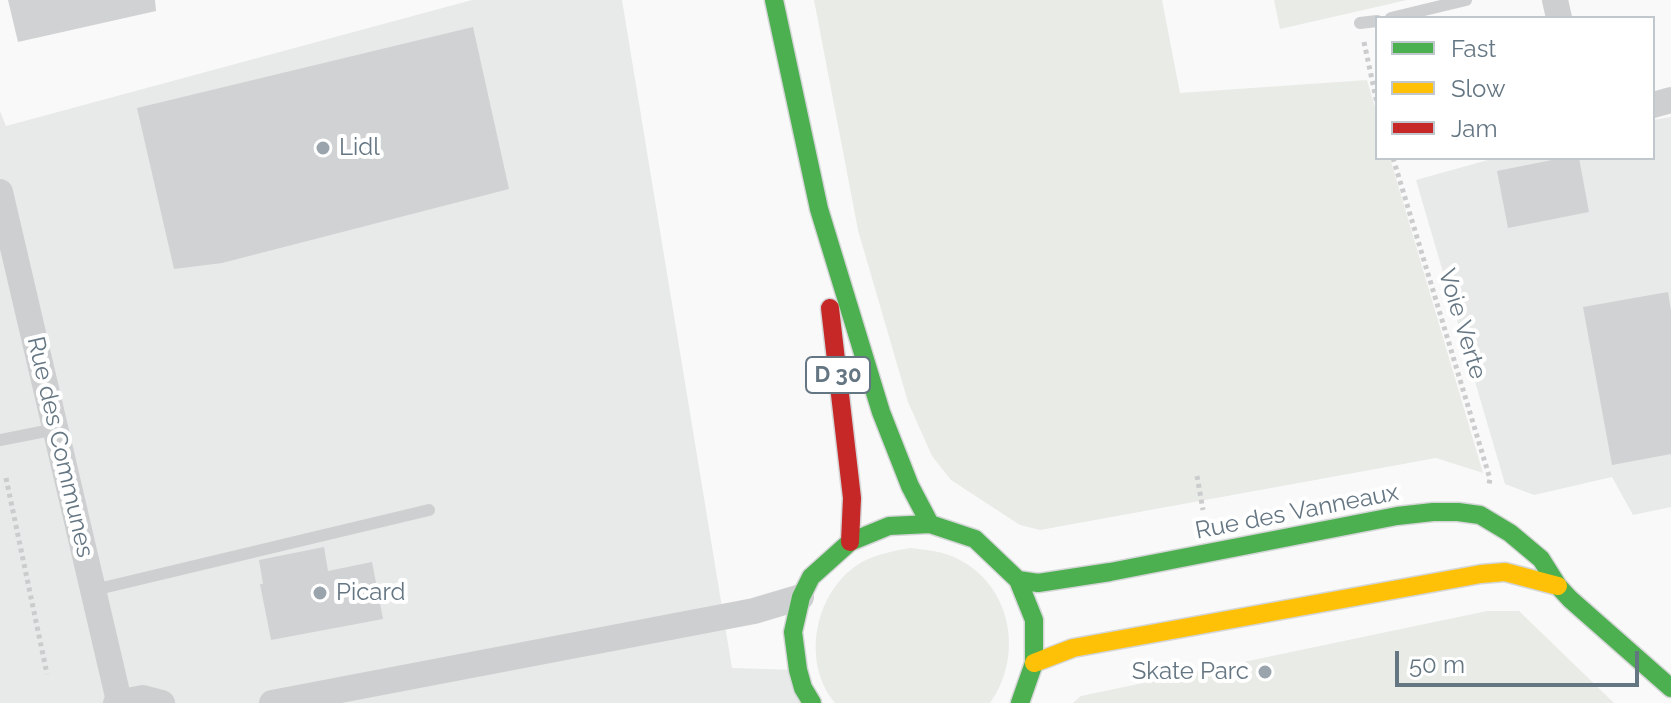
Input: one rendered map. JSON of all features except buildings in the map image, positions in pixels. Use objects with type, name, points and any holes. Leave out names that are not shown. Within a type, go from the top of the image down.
[{"type":"main road","name":"D 30","points":[[774,0],[819,209],[881,412],[910,486],[930,524]]},
{"type":"main road","name":"D 30","points":[[819,209],[852,498],[850,542]]},
{"type":"main road","name":"Rue des Vanneaux","points":[[1018,580],[1038,583],[1098,574],[1397,516],[1433,512],[1480,515],[1510,533],[1541,559],[1558,586],[1671,688]]},
{"type":"main road","points":[[812,703],[803,688],[798,670],[793,632],[801,597],[811,577],[850,542],[889,526],[930,524],[975,539],[1018,580],[1034,620],[1034,663],[1020,703]]},
{"type":"main road","name":"Rue des Vanneaux","points":[[1034,663],[1073,648],[1481,574],[1505,572],[1558,586]]},
{"type":"street","name":"Rue des Communes","points":[[0,192],[94,590],[117,702],[143,698],[162,703]]},
{"type":"street","points":[[272,703],[754,611],[801,597]]},
{"type":"lane","points":[[1399,16],[1466,0]]},
{"type":"lane","points":[[1360,23],[1375,21]]},
{"type":"lane","points":[[0,440],[56,429]]},
{"type":"lane","points":[[94,590],[429,510]]},
{"type":"path","points":[[1360,23],[1375,94]]},
{"type":"path","name":"Voie Verte","points":[[1394,160],[1490,479],[1488,488]]},
{"type":"path","points":[[1197,476],[1203,510]]},
{"type":"path","points":[[6,478],[47,674]]},
{"type":"shaded area","points":[[472,0],[622,0],[732,668],[798,670],[812,703],[0,703],[0,111],[6,126]]},
{"type":"shaded area","points":[[814,0],[1162,0],[1180,93],[1367,80],[1375,107],[1375,160],[1391,160],[1483,473],[1436,458],[1040,530],[1020,525],[951,480],[932,456],[908,402],[858,230]]},
{"type":"shaded area","points":[[1274,0],[1407,0],[1280,29]]},
{"type":"shaded area","points":[[1671,117],[1671,507],[1633,515],[1612,477],[1534,495],[1505,484],[1416,180],[1488,160],[1655,160],[1655,120]]},
{"type":"shaded area","points":[[910,548],[958,559],[991,586],[1001,604],[1009,644],[1007,664],[1001,684],[990,703],[835,703],[824,686],[816,647],[818,627],[833,590],[846,574],[862,562]]},
{"type":"shaded area","points":[[1487,611],[1519,611],[1614,703],[1073,703],[1081,696]]},
{"type":"traffic: fast","points":[[774,0],[819,209],[881,412],[910,486],[930,524]]},
{"type":"traffic: fast","points":[[1018,580],[1038,583],[1110,572],[1397,516],[1433,512],[1480,515],[1510,533],[1541,559],[1570,599],[1671,688]]},
{"type":"traffic: fast","points":[[812,703],[803,688],[798,670],[793,632],[801,597],[811,577],[850,542],[889,526],[930,524],[975,539],[1018,580],[1034,620],[1034,663],[1020,703]]},
{"type":"traffic: slow","points":[[1034,663],[1073,648],[1481,574],[1505,572],[1558,586]]},
{"type":"traffic: jam","points":[[830,308],[852,498],[850,542]]},
{"type":"place","name":"Lidl","points":[[323,148]]},
{"type":"place","name":"Picard","points":[[320,593]]},
{"type":"place","name":"Skate Parc","points":[[1265,672]]}]
